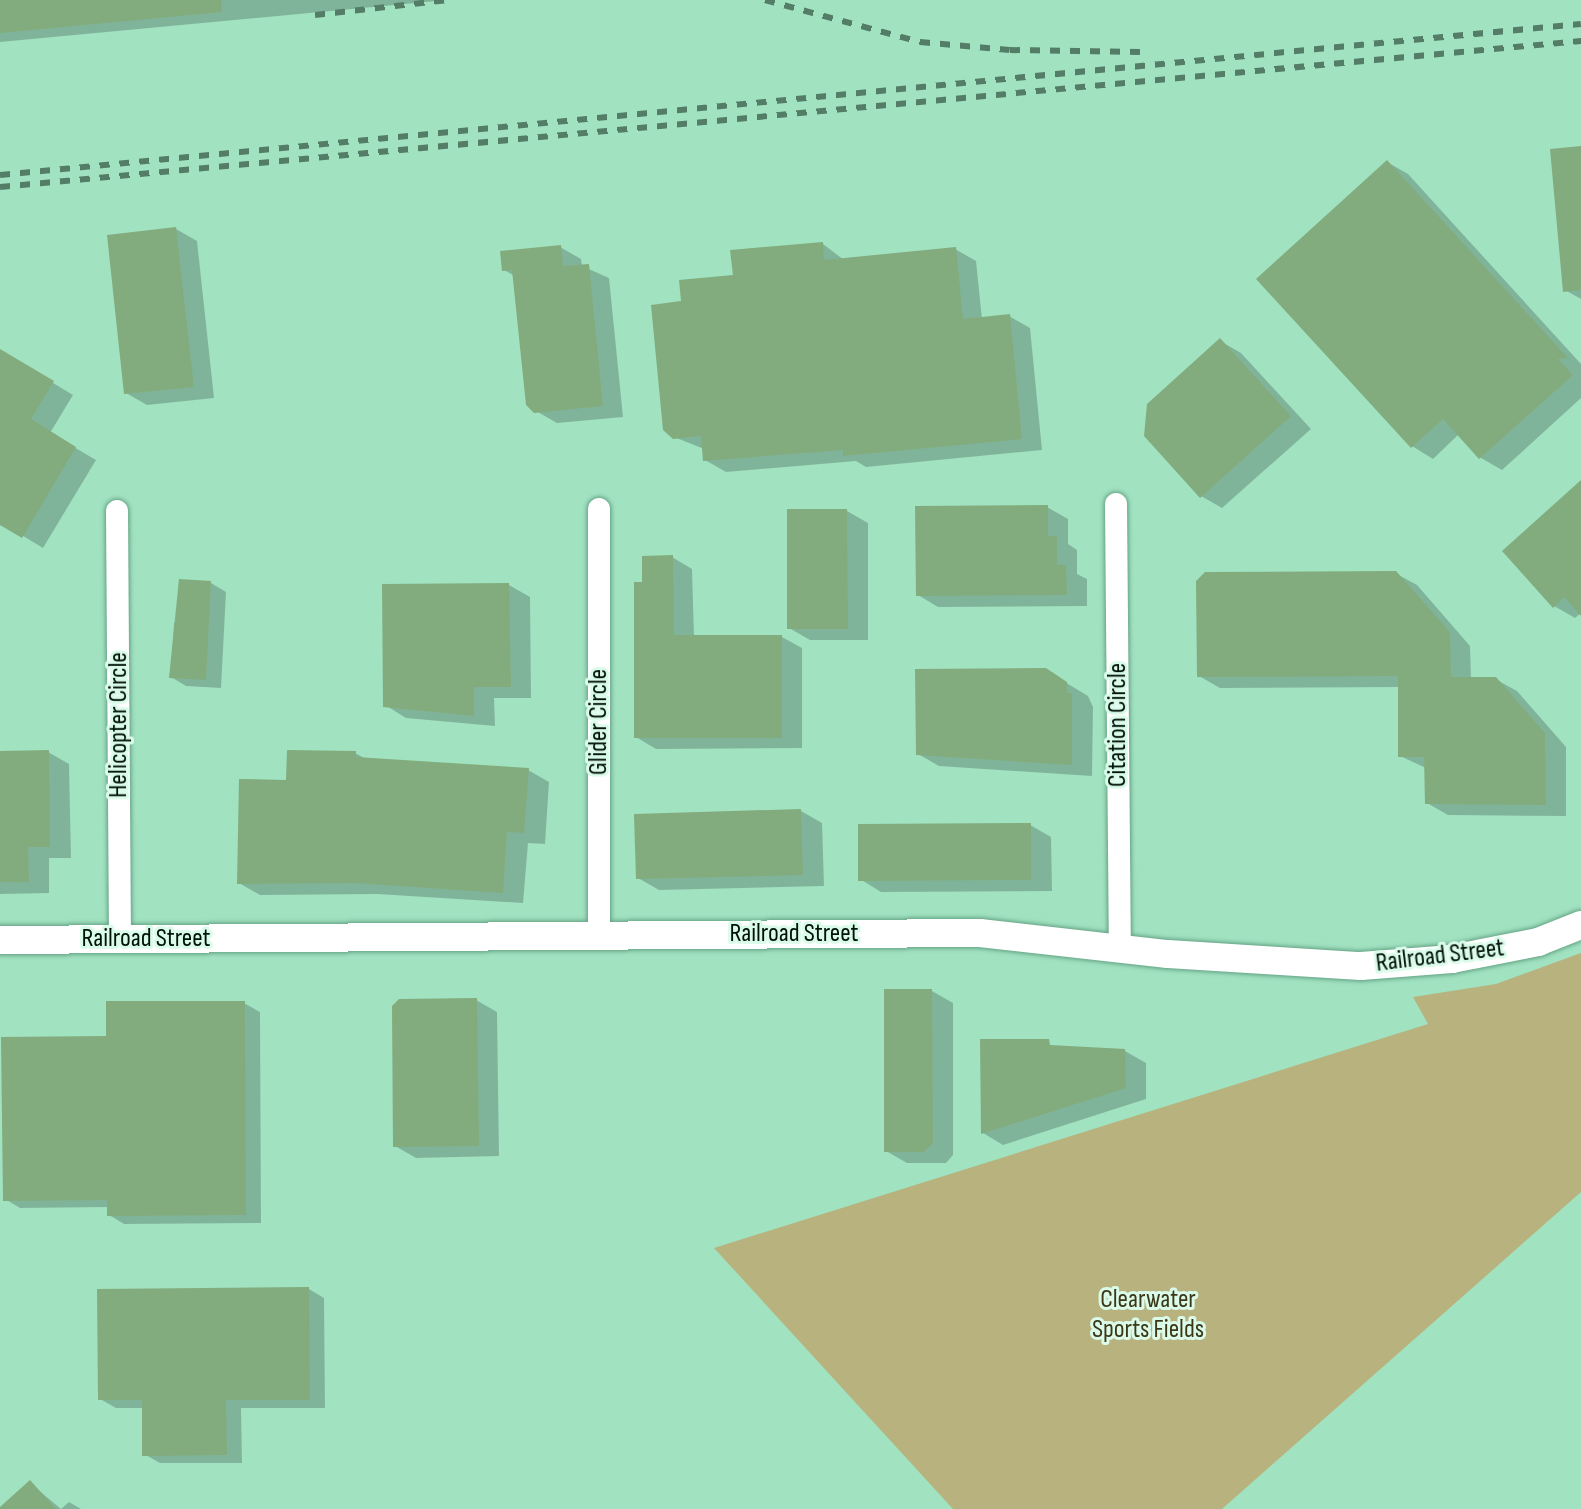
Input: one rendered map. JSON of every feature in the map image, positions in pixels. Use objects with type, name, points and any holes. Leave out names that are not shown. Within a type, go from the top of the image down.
[{"type":"main road","name":"Railroad Street","points":[[0,940],[980,933],[1361,966],[1452,959],[1538,942],[1581,925]]},
{"type":"street","name":"Citation Circle","points":[[1116,504],[1120,946]]},
{"type":"street","name":"Glider Circle","points":[[599,509],[599,935]]},
{"type":"street","name":"Helicopter Circle","points":[[117,511],[120,939]]},
{"type":"green space","name":"Clearwater Sports Fields","points":[[1581,953],[1581,1192],[1222,1509],[953,1509],[714,1248],[1428,1024],[1413,997],[1496,984]]},
{"type":"building","points":[[0,0],[221,0],[222,12],[0,33]]},
{"type":"building","points":[[1581,146],[1581,290],[1563,292],[1550,149]]},
{"type":"building","points":[[1387,160],[1568,358],[1558,359],[1573,375],[1479,459],[1443,419],[1411,448],[1256,279]]},
{"type":"building","points":[[176,227],[194,387],[124,394],[107,235]]},
{"type":"building","points":[[823,242],[824,260],[956,247],[963,319],[1010,314],[1022,439],[843,456],[843,450],[703,461],[701,436],[673,439],[663,430],[651,305],[681,301],[679,280],[733,275],[730,250]]},
{"type":"building","points":[[561,245],[563,266],[589,264],[603,406],[534,413],[526,405],[512,270],[502,271],[500,251]]},
{"type":"building","points":[[1220,338],[1291,416],[1200,498],[1144,436],[1147,404]]},
{"type":"building","points":[[0,349],[54,381],[31,419],[76,447],[22,538],[0,525]]},
{"type":"building","points":[[1581,480],[1581,616],[1564,597],[1553,608],[1502,551]]},
{"type":"building","points":[[1048,505],[1048,536],[1057,536],[1057,565],[1066,565],[1067,595],[916,596],[915,506]]},
{"type":"building","points":[[787,509],[847,509],[848,629],[787,629]]},
{"type":"building","points":[[673,555],[674,635],[782,635],[782,738],[634,738],[634,582],[642,582],[642,556]]},
{"type":"building","points":[[1396,571],[1450,632],[1451,677],[1496,677],[1545,733],[1546,805],[1425,804],[1424,757],[1398,757],[1398,676],[1197,677],[1196,581],[1205,572]]},
{"type":"building","points":[[179,579],[211,581],[206,680],[169,678]]},
{"type":"building","points":[[509,583],[511,687],[474,687],[474,716],[383,707],[382,584]]},
{"type":"building","points":[[1046,668],[1067,682],[1067,693],[1072,693],[1072,765],[916,755],[915,669]]},
{"type":"building","points":[[49,750],[50,847],[28,847],[29,882],[0,882],[0,751]]},
{"type":"building","points":[[287,750],[356,751],[356,757],[529,768],[524,833],[507,832],[503,893],[354,883],[237,884],[239,779],[286,780]]},
{"type":"building","points":[[801,809],[803,875],[636,879],[634,814]]},
{"type":"building","points":[[1031,823],[1031,880],[858,881],[858,824]]},
{"type":"building","points":[[884,989],[932,989],[933,1143],[924,1152],[884,1152]]},
{"type":"building","points":[[477,998],[479,1146],[393,1147],[392,1006],[399,999]]},
{"type":"building","points":[[106,1001],[245,1001],[246,1215],[107,1216],[107,1200],[3,1201],[1,1037],[106,1036]]},
{"type":"building","points":[[980,1039],[1049,1039],[1050,1045],[1125,1049],[1126,1088],[981,1134]]},
{"type":"building","points":[[309,1287],[310,1400],[226,1400],[227,1455],[142,1456],[142,1400],[98,1400],[97,1289]]},
{"type":"building","points":[[30,1480],[56,1509],[0,1509],[0,1507]]},
{"type":"railway","points":[[315,15],[448,0]]},
{"type":"railway","points":[[765,0],[920,42],[1010,50],[1140,52]]},
{"type":"railway","points":[[0,175],[1581,24]]},
{"type":"railway","points":[[0,187],[1581,41]]}]
